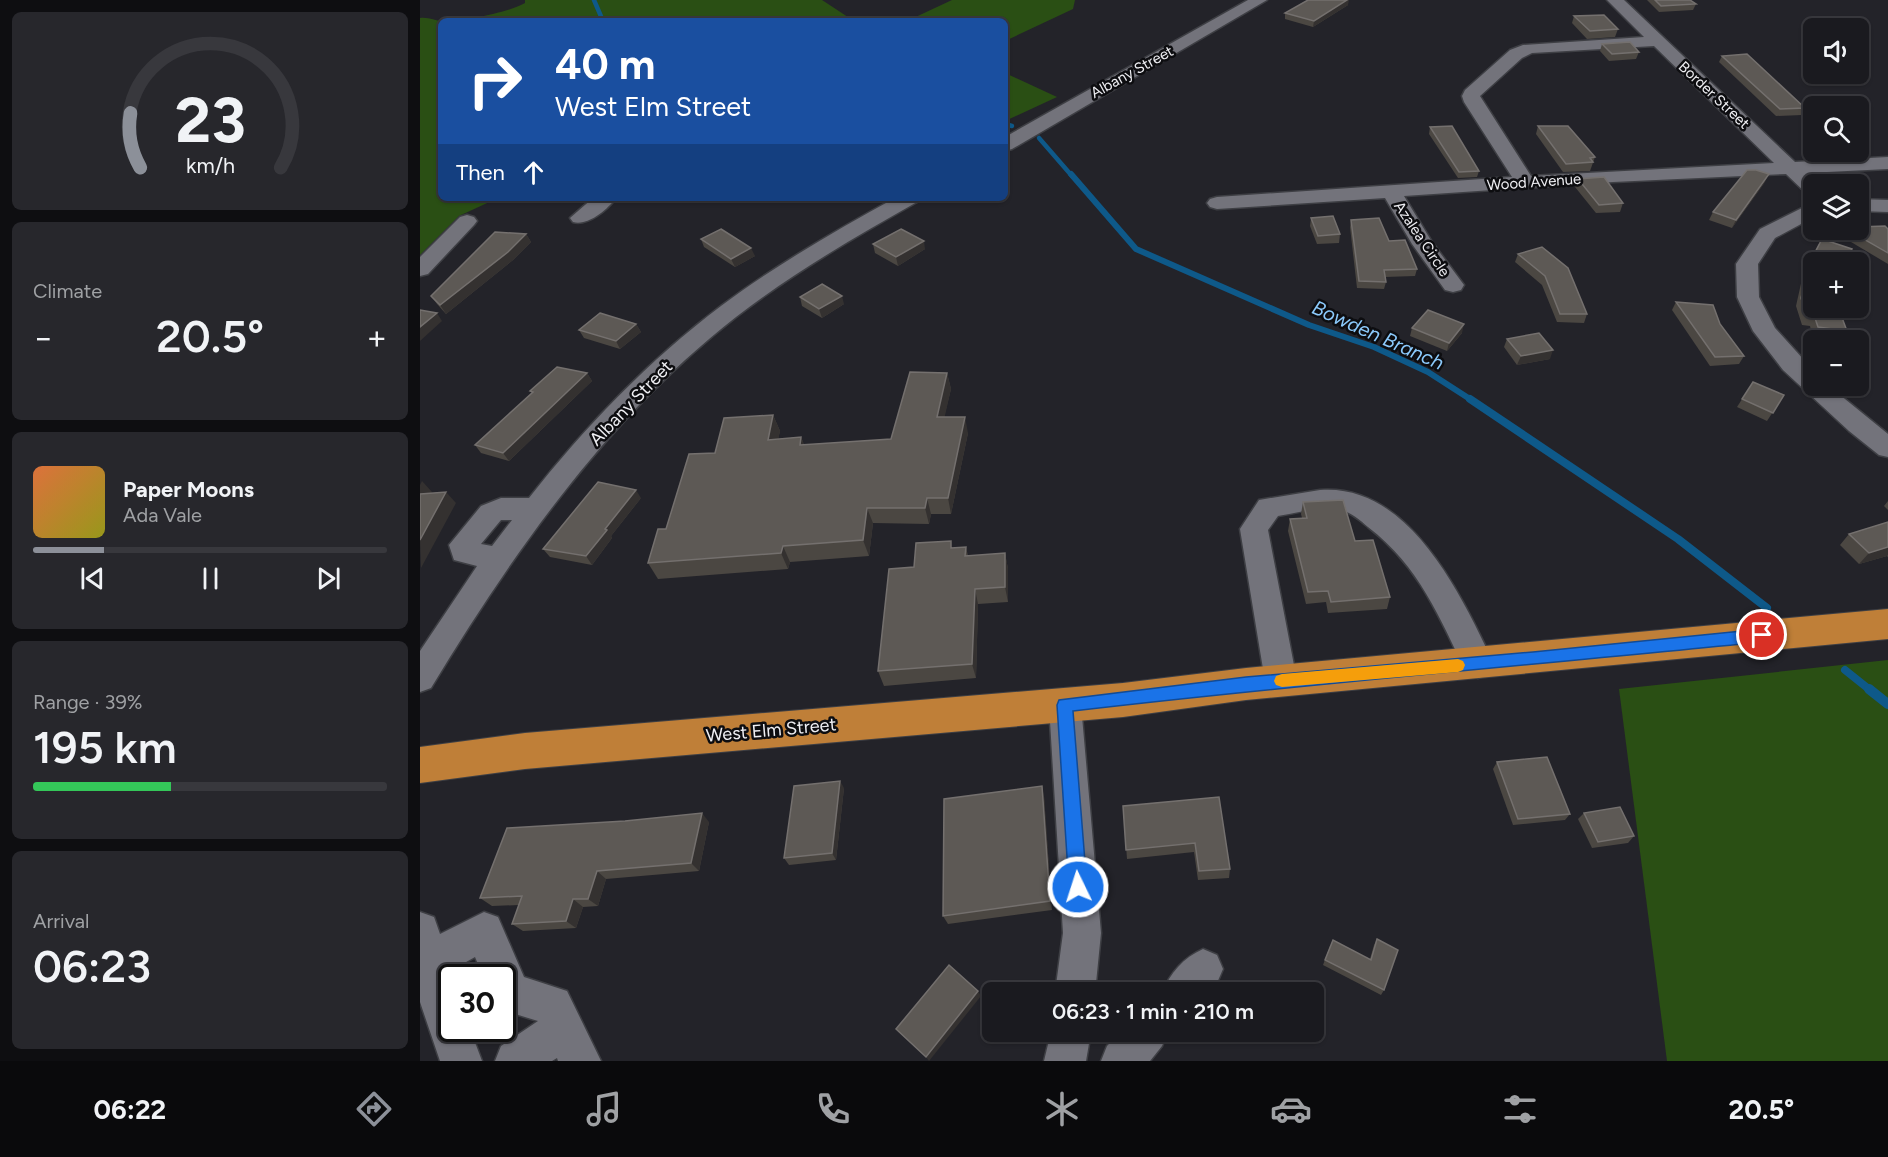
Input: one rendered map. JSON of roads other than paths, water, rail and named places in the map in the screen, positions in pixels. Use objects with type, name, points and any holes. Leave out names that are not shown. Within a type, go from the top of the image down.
[{"type":"highway","name":"West Elm Street","points":[[420,765],[525,751],[1123,700],[1281,681],[1888,624]]},
{"type":"street","points":[[1225,0],[1253,3]]},
{"type":"street","name":"Border Street","points":[[1615,0],[1803,179]]},
{"type":"street","name":"Albany Street","points":[[1008,143],[1253,3]]},
{"type":"street","points":[[1526,183],[1473,102],[1471,96],[1474,90],[1516,54],[1529,48],[1656,41]]},
{"type":"street","name":"Wood Avenue","points":[[1217,203],[1888,163]]},
{"type":"street","name":"Azalea Circle","points":[[1392,193],[1423,244],[1453,285]]},
{"type":"street","points":[[580,218],[602,201]]},
{"type":"street","name":"Albany Street","points":[[420,678],[460,612],[497,560],[464,552],[463,545],[491,513],[501,508],[535,509],[603,430],[667,365],[705,331],[784,273],[889,202]]},
{"type":"street","points":[[1869,205],[1888,206]]},
{"type":"street","points":[[1803,214],[1778,226],[1763,237],[1753,251],[1747,267],[1746,285],[1750,304],[1759,325],[1799,374],[1888,448]]},
{"type":"street","points":[[420,269],[467,221]]},
{"type":"street","points":[[1281,681],[1254,529],[1269,507],[1317,502],[1345,500],[1375,516],[1403,542],[1439,584],[1478,664]]},
{"type":"street","points":[[1065,705],[1082,933],[1076,982]]},
{"type":"street","points":[[438,985],[424,946],[484,932],[495,964]]},
{"type":"street","points":[[516,999],[553,1005],[572,1044],[516,1061]]},
{"type":"street","points":[[1065,1061],[1069,1042]]},
{"type":"street","points":[[1122,1061],[1139,1042]]},
{"type":"waterway","name":"Bowden Branch","points":[[594,0],[602,18]]},
{"type":"waterway","name":"Bowden Branch","points":[[1008,125],[1012,126]]},
{"type":"waterway","name":"Bowden Branch","points":[[1039,138],[1072,176]]},
{"type":"waterway","name":"Bowden Branch","points":[[1071,174],[1136,249],[1309,325],[1374,347],[1428,372],[1472,401]]},
{"type":"waterway","name":"Bowden Branch","points":[[1472,401],[1678,539],[1767,608]]},
{"type":"waterway","name":"Bowden Branch","points":[[1845,670],[1870,690]]},
{"type":"waterway","name":"Bowden Branch","points":[[1869,689],[1888,704]]}]
